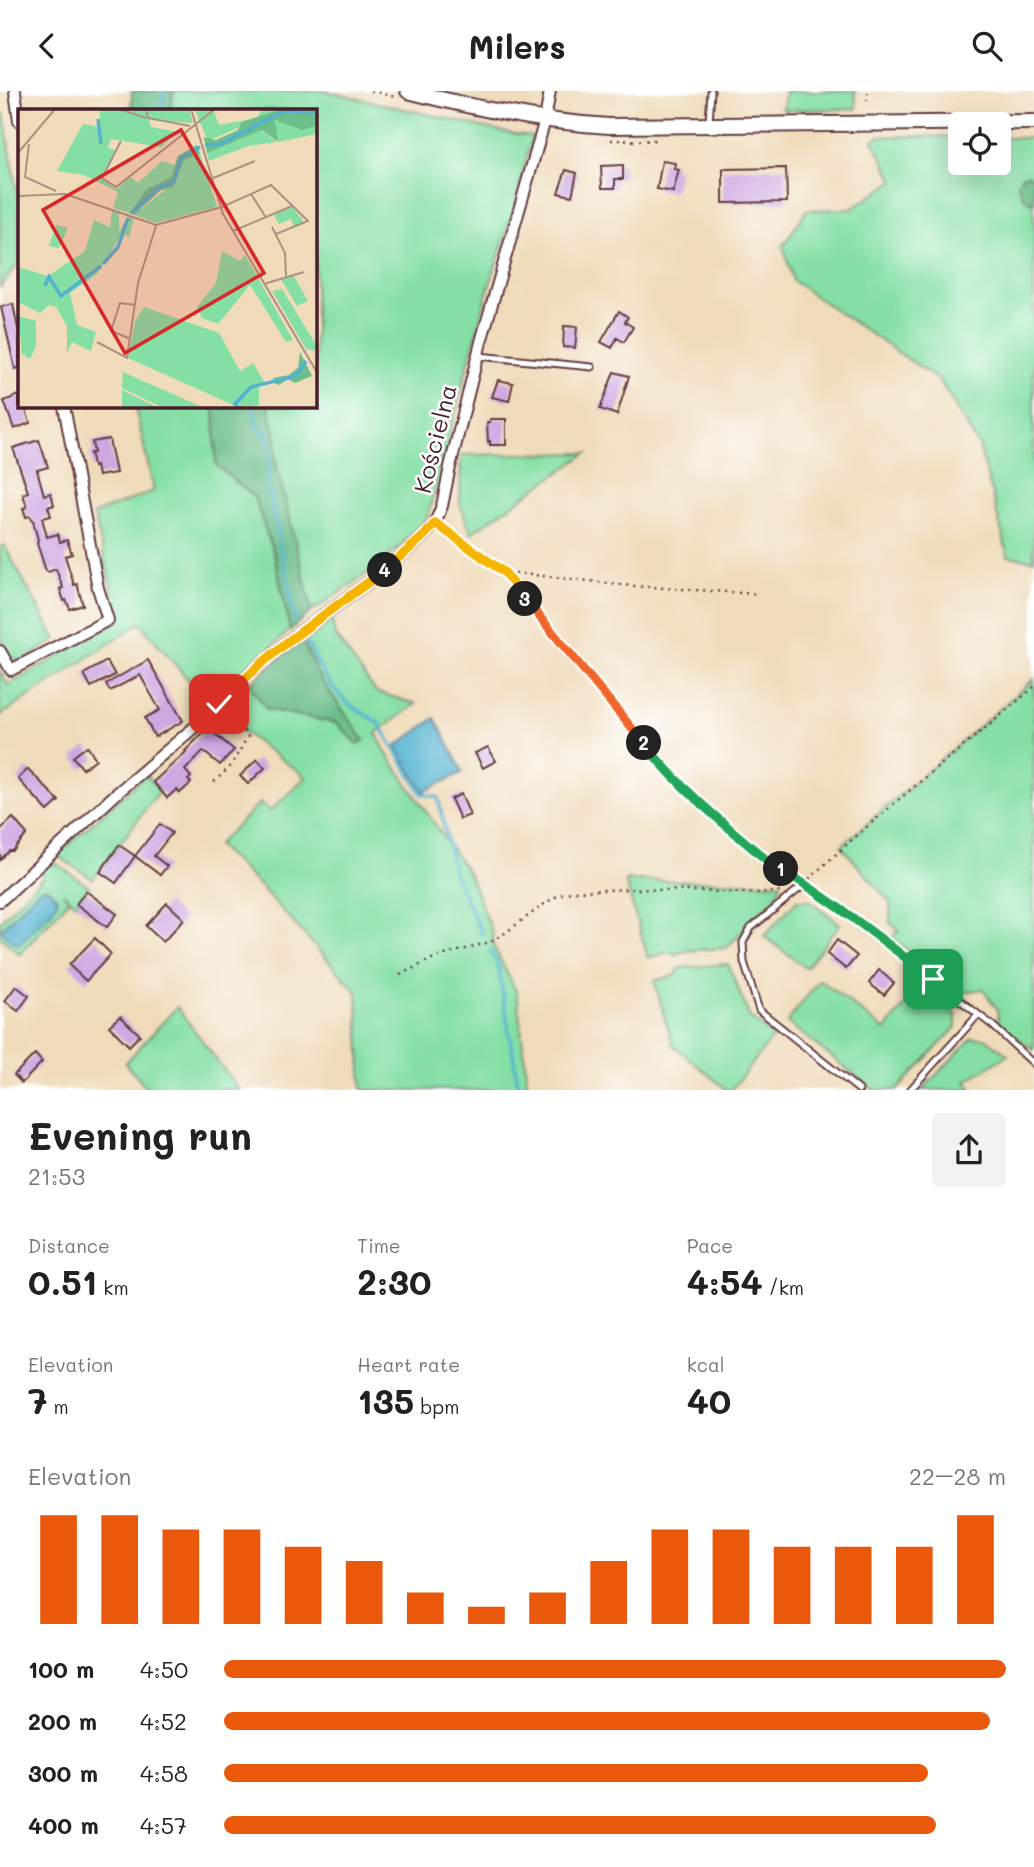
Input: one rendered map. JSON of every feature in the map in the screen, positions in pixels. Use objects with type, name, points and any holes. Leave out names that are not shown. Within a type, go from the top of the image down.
[{"type":"street","points":[[15,91],[18,114]]},
{"type":"street","points":[[408,91],[491,111],[545,120],[626,127],[1034,122]]},
{"type":"street","name":"Kościelna","points":[[0,901],[106,803],[197,725],[254,670],[380,573],[424,536],[435,523],[442,506],[478,356],[545,120],[550,91]]},
{"type":"street","points":[[0,651],[10,670],[108,620],[98,588],[64,408]]},
{"type":"lane","points":[[708,126],[710,91]]},
{"type":"lane","points":[[478,356],[592,367]]},
{"type":"lane","points":[[435,523],[505,573],[660,763],[697,801],[769,862],[887,943],[1002,1033],[1034,1064]]},
{"type":"lane","points":[[804,884],[751,928],[743,942],[744,963],[759,1010],[859,1090]]},
{"type":"lane","points":[[910,1090],[978,1015]]},
{"type":"path","points":[[867,101],[868,91]]},
{"type":"path","points":[[505,573],[634,586],[758,594]]},
{"type":"path","points":[[804,884],[952,754],[1034,687]]},
{"type":"path","points":[[214,782],[231,766],[248,736],[219,704]]},
{"type":"path","points":[[400,975],[434,958],[491,942],[547,902],[559,895],[575,891],[795,891]]},
{"type":"green space","points":[[132,91],[173,91],[171,109],[131,109]]},
{"type":"green space","points":[[173,91],[326,91],[532,136],[428,516],[403,544],[312,611],[276,463],[276,437],[269,408],[317,408],[317,109],[171,109]]},
{"type":"green space","points":[[785,91],[855,91],[856,109],[783,110]]},
{"type":"green space","points":[[4,114],[18,198],[18,265],[0,287],[0,118]]},
{"type":"green space","points":[[879,136],[948,137],[948,175],[1011,175],[1011,138],[1034,138],[1034,560],[1008,556],[980,448],[940,381],[793,281],[783,246],[807,210],[851,209],[894,181],[873,140]]},
{"type":"green space","points":[[1027,174],[1034,178],[1034,202],[1029,202],[1023,196],[1018,183],[1021,176]]},
{"type":"green space","points":[[135,408],[214,408],[216,465],[254,497],[275,557],[290,630],[209,704],[140,623],[0,716],[0,671],[8,685],[119,621],[94,514],[154,491]]},
{"type":"green space","points":[[214,408],[269,408],[276,437],[276,463],[312,611],[290,630],[275,557],[254,497],[216,465]]},
{"type":"green space","points":[[587,453],[471,533],[460,504],[461,455]]},
{"type":"green space","points":[[4,545],[56,640],[22,661],[11,658],[0,635],[0,547]]},
{"type":"green space","points":[[332,620],[335,635],[376,692],[416,704],[376,733],[385,751],[470,876],[492,932],[494,947],[517,993],[528,1090],[362,1090],[357,992],[260,886],[217,845],[260,803],[270,811],[306,777],[217,713],[249,684],[267,709],[337,723],[358,744],[364,740],[319,677],[302,640]]},
{"type":"green space","points":[[302,640],[319,677],[364,740],[358,744],[337,723],[267,709],[249,684]]},
{"type":"green space","points":[[1034,679],[1034,1050],[999,1024],[997,1009],[983,989],[961,993],[892,938],[899,930],[890,923],[890,902],[841,846]]},
{"type":"green space","points":[[146,775],[160,790],[93,879],[61,858],[59,853]]},
{"type":"green space","points":[[48,862],[57,864],[89,887],[76,904],[63,893],[69,900],[20,954],[0,937],[0,921],[44,876],[41,871]]},
{"type":"green space","points":[[625,880],[781,883],[776,897],[726,948],[676,954],[668,952],[648,958]]},
{"type":"green space","points":[[797,900],[809,900],[840,924],[806,968],[764,936]]},
{"type":"green space","points":[[728,964],[750,1018],[774,1036],[731,1090],[727,1090],[673,1045],[654,981],[676,975],[680,968]]},
{"type":"green space","points":[[820,980],[885,1030],[920,987],[956,1015],[956,1027],[897,1090],[874,1090],[787,1022]]},
{"type":"green space","points":[[177,1007],[239,1090],[148,1090],[125,1063]]},
{"type":"green space","points":[[972,1038],[985,1038],[1008,1055],[966,1081],[972,1090],[922,1090]]},
{"type":"water","points":[[435,718],[463,772],[424,792],[396,746]]},
{"type":"water","points":[[47,888],[57,898],[54,908],[16,944],[6,937],[1,929],[40,889]]},
{"type":"building","points":[[662,161],[675,163],[674,169],[679,170],[673,192],[657,189]]},
{"type":"building","points":[[623,165],[623,179],[615,179],[615,188],[602,188],[601,166]]},
{"type":"building","points":[[786,168],[787,202],[723,203],[723,169]]},
{"type":"building","points":[[566,170],[577,173],[572,196],[558,193]]},
{"type":"building","points":[[13,304],[18,329],[18,368],[15,369],[1,307]]},
{"type":"building","points":[[619,311],[628,317],[625,322],[633,327],[624,342],[617,338],[612,348],[601,342]]},
{"type":"building","points":[[564,326],[577,327],[575,348],[563,347]]},
{"type":"building","points":[[614,372],[629,376],[617,415],[600,409]]},
{"type":"building","points":[[498,380],[513,383],[509,401],[492,397]]},
{"type":"building","points":[[18,395],[18,408],[26,408],[30,423],[14,429],[4,401]]},
{"type":"building","points":[[490,419],[506,419],[506,445],[490,445],[490,441],[488,442],[487,422],[490,422]]},
{"type":"building","points":[[109,439],[116,473],[98,476],[90,453],[94,453],[92,442]]},
{"type":"building","points":[[39,440],[48,467],[37,470],[44,495],[51,493],[54,505],[48,507],[51,516],[42,518],[47,537],[58,534],[60,542],[67,540],[72,554],[65,556],[83,605],[70,609],[66,600],[64,601],[60,589],[63,588],[56,569],[46,571],[33,521],[30,516],[26,517],[23,508],[27,507],[23,494],[28,492],[13,448]]},
{"type":"building","points":[[148,660],[183,721],[155,737],[145,718],[160,710],[140,675],[110,691],[106,684]]},
{"type":"building","points":[[107,661],[115,675],[91,687],[84,674]]},
{"type":"building","points":[[208,728],[234,750],[220,765],[203,751],[185,770],[191,777],[188,780],[191,783],[180,793],[177,789],[167,798],[153,782]]},
{"type":"building","points":[[87,746],[96,759],[83,769],[73,757]]},
{"type":"building","points":[[488,747],[496,761],[483,768],[475,753]]},
{"type":"building","points":[[257,759],[265,768],[248,784],[240,776]]},
{"type":"building","points":[[28,769],[59,801],[48,811],[18,779]]},
{"type":"building","points":[[461,794],[470,815],[460,819],[451,799]]},
{"type":"building","points":[[13,818],[27,834],[13,851],[9,851],[0,860],[0,830]]},
{"type":"building","points":[[160,824],[172,833],[154,856],[167,866],[160,875],[135,856]]},
{"type":"building","points":[[119,845],[135,856],[116,883],[100,872]]},
{"type":"building","points":[[86,891],[117,914],[107,927],[76,904]]},
{"type":"building","points":[[167,903],[184,919],[163,942],[146,926]]},
{"type":"building","points":[[95,938],[111,954],[86,981],[69,965]]},
{"type":"building","points":[[837,940],[857,956],[846,969],[827,954]]},
{"type":"building","points":[[879,970],[894,983],[884,995],[869,983]]},
{"type":"building","points":[[16,986],[29,996],[18,1011],[5,1001]]},
{"type":"building","points":[[120,1016],[140,1035],[129,1046],[109,1026]]},
{"type":"building","points":[[35,1054],[42,1062],[22,1083],[14,1075]]},
{"type":"waterway","points":[[159,109],[165,101],[161,91]]},
{"type":"waterway","points":[[253,408],[258,429],[266,434],[271,455],[266,476],[296,622]]},
{"type":"waterway","points":[[307,643],[328,682],[347,703],[379,723],[422,794],[438,797],[454,873],[482,934]]},
{"type":"waterway","points":[[490,950],[498,966],[519,1090]]},
{"type":"route","points":[[219,704],[287,642],[380,573],[424,536],[435,523],[505,573],[660,763],[697,801],[769,862],[887,943],[933,979]]}]
